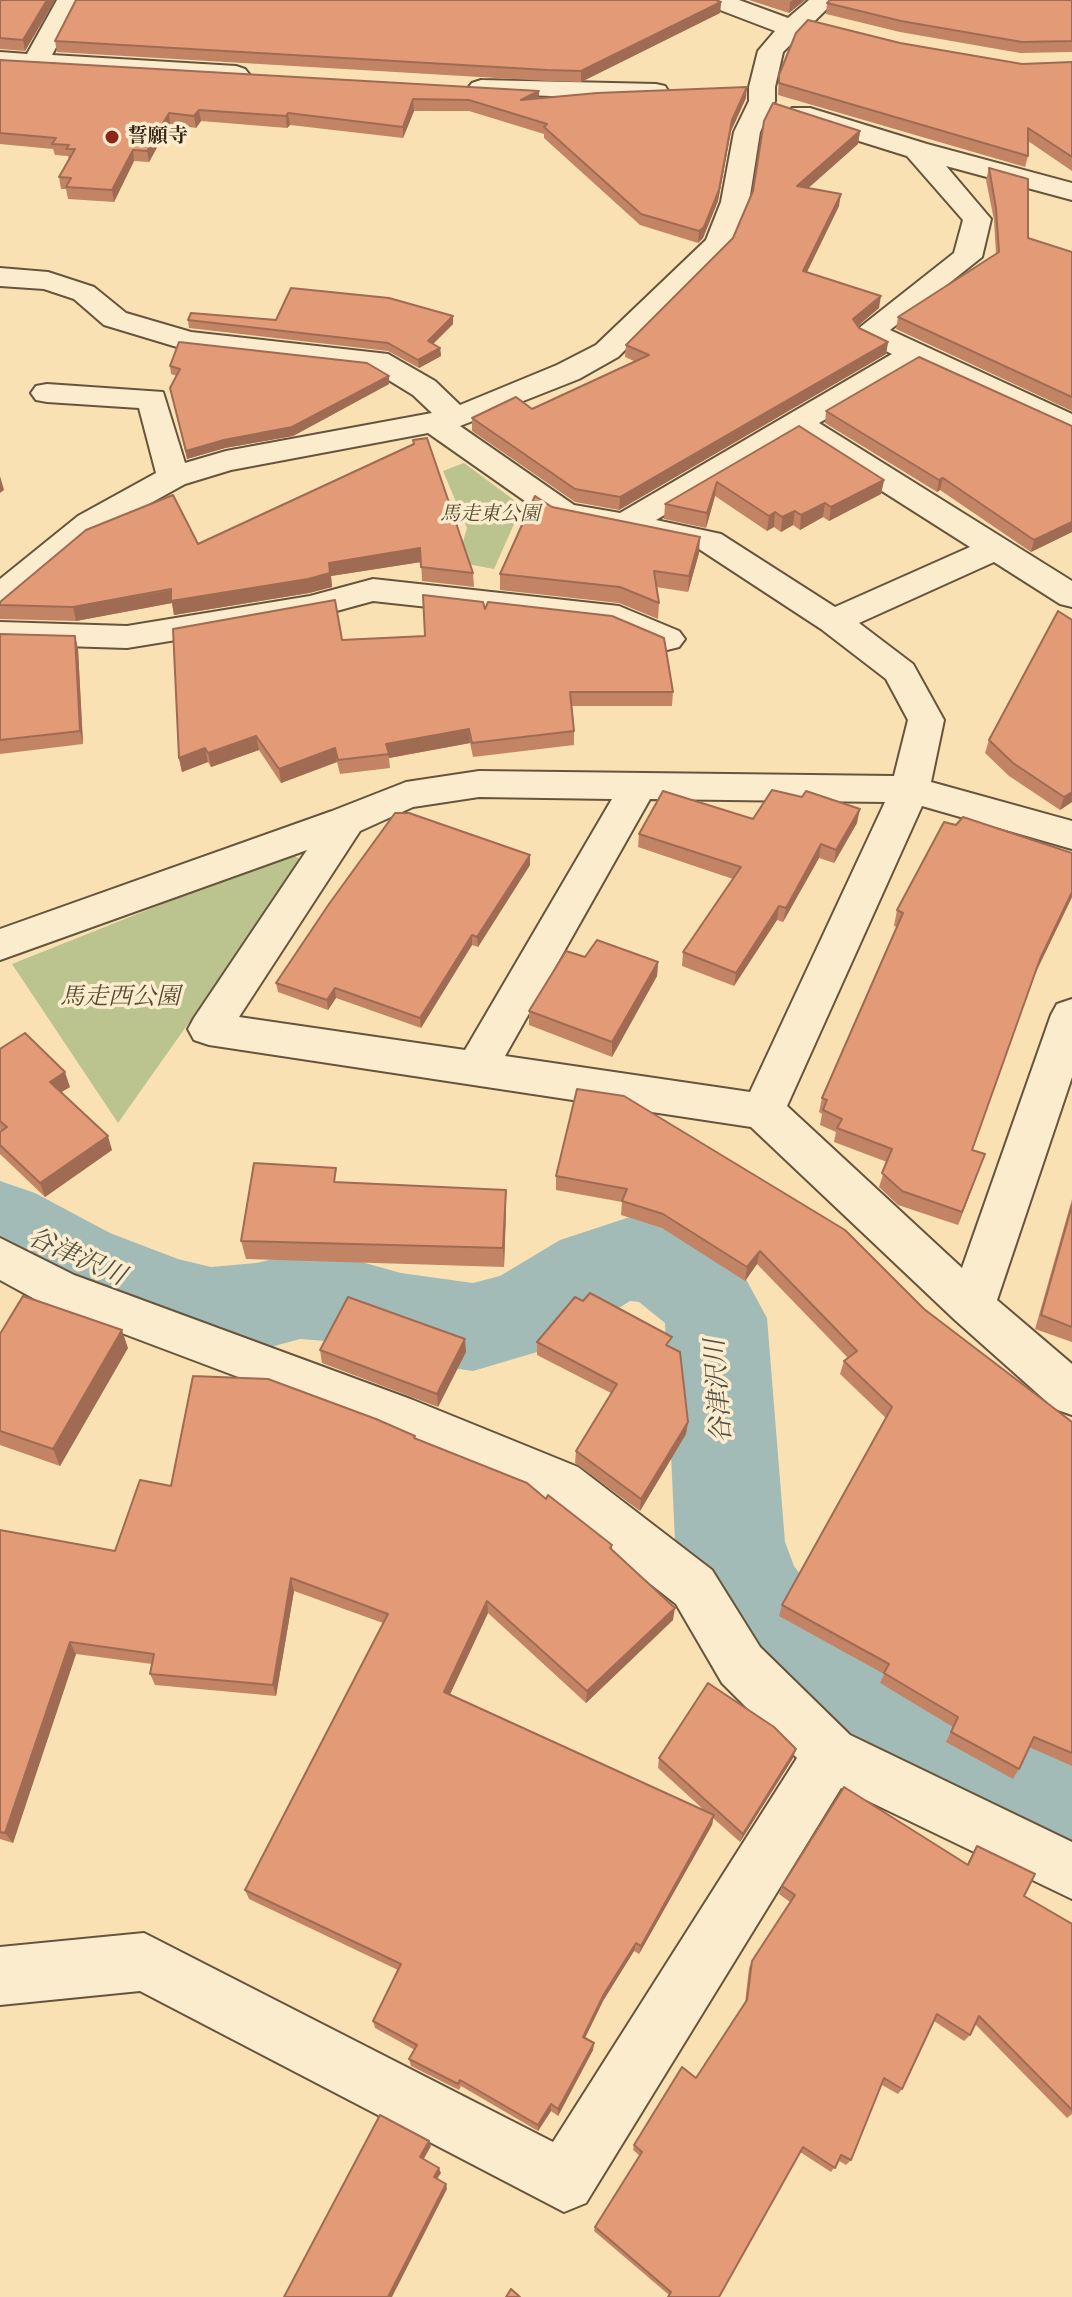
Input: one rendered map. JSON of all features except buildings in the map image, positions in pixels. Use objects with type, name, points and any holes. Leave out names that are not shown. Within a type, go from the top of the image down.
[{"type":"street","points":[[36,61],[69,0]]},
{"type":"street","points":[[716,0],[796,24],[828,26]]},
{"type":"street","points":[[0,597],[90,523],[173,477],[226,461],[445,420],[568,372],[607,351],[719,243],[735,202],[747,132],[762,94],[771,51],[824,0]]},
{"type":"street","points":[[0,60],[268,76]]},
{"type":"street","points":[[454,87],[627,94],[687,91]]},
{"type":"street","points":[[732,88],[762,94],[917,150],[1072,192]]},
{"type":"street","points":[[917,150],[977,219],[968,257],[869,332],[1072,426]]},
{"type":"street","points":[[0,277],[48,281],[84,293],[115,319],[188,341],[377,360],[424,388],[445,420],[564,513],[709,541],[833,621],[900,672],[926,720],[910,789],[763,1111]]},
{"type":"street","points":[[624,525],[916,353]]},
{"type":"street","points":[[47,393],[152,399],[173,477]]},
{"type":"street","points":[[797,423],[1072,596]]},
{"type":"street","points":[[833,621],[997,548]]},
{"type":"street","points":[[0,633],[127,637],[311,607],[373,590],[619,617],[667,639]]},
{"type":"street","points":[[0,945],[346,821],[406,795],[479,784],[910,789],[1072,835]]},
{"type":"street","points":[[477,1068],[638,786]]},
{"type":"street","points":[[346,821],[209,1029],[763,1111],[972,1306],[1072,1394]]},
{"type":"street","points":[[972,1306],[1072,1015]]},
{"type":"street","points":[[0,1257],[58,1289],[396,1415],[560,1483],[694,1587],[741,1665],[831,1754],[1072,1871]]},
{"type":"street","points":[[0,1976],[144,1962],[564,2181],[831,1754]]},
{"type":"green space","name":"馬走東公園","points":[[464,463],[522,506],[494,569],[457,562],[467,528],[443,471]]},
{"type":"green space","name":"馬走西公園","points":[[290,853],[303,861],[118,1123],[12,964]]},
{"type":"waterway","name":"谷津沢川","points":[[0,1222],[75,1263],[170,1301],[211,1311],[256,1307],[300,1296],[340,1299],[401,1317],[473,1327],[525,1314],[596,1270],[633,1258],[669,1268],[698,1287],[716,1318],[730,1542],[750,1598],[794,1660],[858,1718],[933,1762],[1072,1824]]},
{"type":"place","name":"誓願寺","points":[[112,137]]}]
